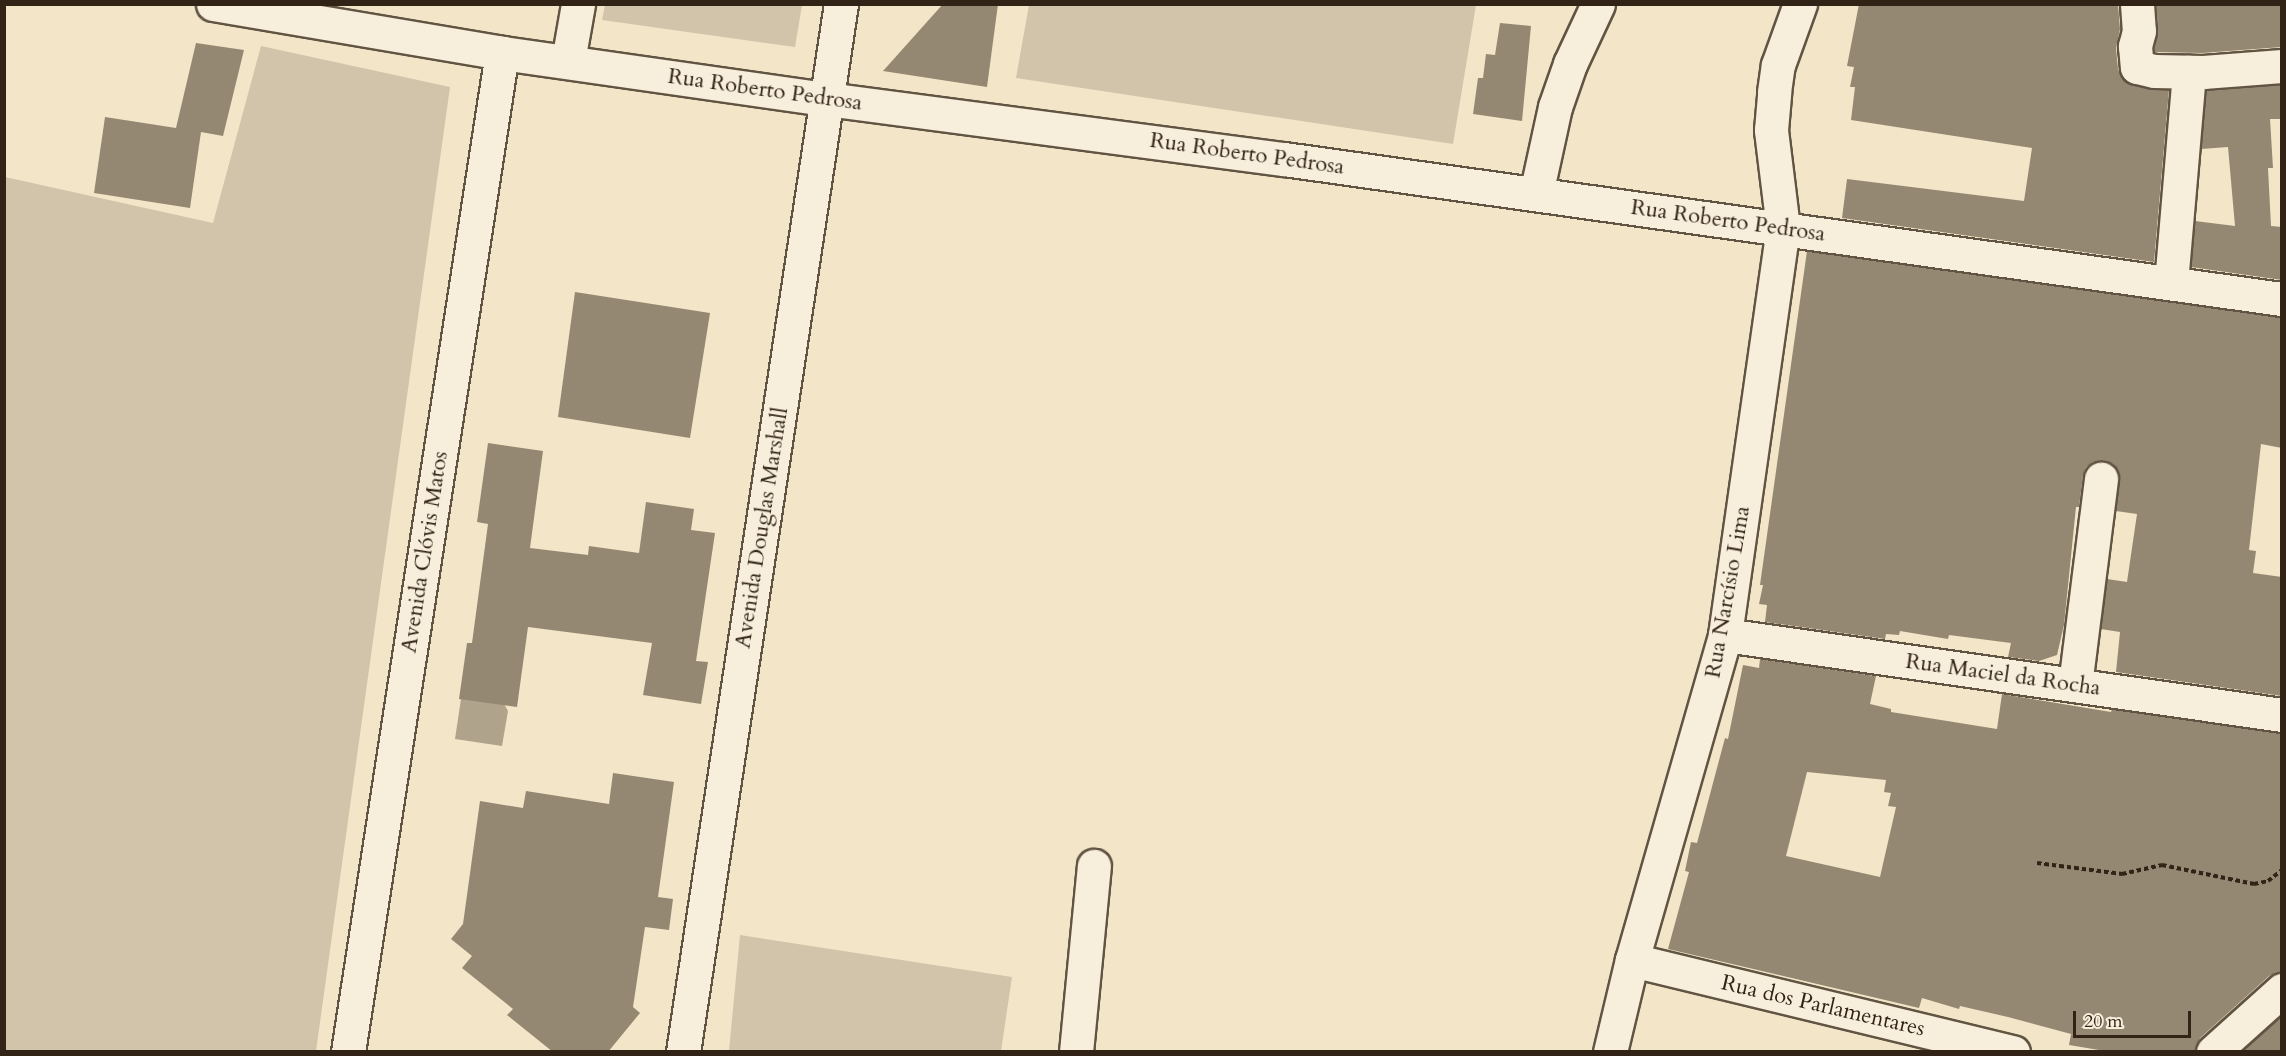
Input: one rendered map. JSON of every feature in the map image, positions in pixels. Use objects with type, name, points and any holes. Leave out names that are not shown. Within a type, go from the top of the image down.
[{"type":"street","name":"Rua Roberto Pedrosa","points":[[213,4],[315,13],[502,52],[827,99],[1536,194],[2282,299]]},
{"type":"street","points":[[568,61],[578,4]]},
{"type":"street","name":"Avenida Douglas Marshall","points":[[683,1052],[841,4]]},
{"type":"street","points":[[1536,194],[1555,106],[1570,64],[1598,4]]},
{"type":"street","name":"Rua Narcísio Lima","points":[[1610,1052],[1632,960],[1725,634],[1783,228],[1771,130],[1773,102],[1778,65],[1800,4]]},
{"type":"street","points":[[2137,4],[2139,32],[2135,46],[2137,67],[2154,71],[2189,72],[2282,66]]},
{"type":"street","name":"Avenida Clóvis Matos","points":[[348,1052],[502,52]]},
{"type":"street","points":[[2171,283],[2189,72]]},
{"type":"street","points":[[2075,685],[2101,479]]},
{"type":"street","name":"Rua Maciel da Rocha","points":[[1725,634],[2282,715]]},
{"type":"street","points":[[1076,1052],[1094,866]]},
{"type":"street","name":"Rua dos Parlamentares","points":[[1632,960],[2013,1052]]},
{"type":"street","points":[[2213,1052],[2282,990]]},
{"type":"path","points":[[2037,863],[2122,874],[2162,865],[2254,884],[2268,881],[2282,870]]},
{"type":"shaded area","points":[[605,4],[802,5],[795,47],[602,20]]},
{"type":"shaded area","points":[[1029,4],[1476,5],[1453,144],[1016,78]]},
{"type":"shaded area","points":[[261,46],[450,87],[316,1051],[5,1051],[5,177],[213,223]]},
{"type":"shaded area","points":[[462,692],[503,702],[508,711],[502,746],[455,739]]},
{"type":"shaded area","points":[[740,935],[1012,977],[1001,1051],[729,1051]]},
{"type":"building","points":[[943,4],[998,4],[987,87],[883,71]]},
{"type":"building","points":[[1859,4],[2118,4],[2120,29],[2116,48],[2118,69],[2122,79],[2133,85],[2169,90],[2154,262],[1842,218],[1847,179],[2024,201],[2032,148],[1851,120],[1855,87],[1850,87],[1854,67],[1847,66]]},
{"type":"building","points":[[2156,4],[2282,4],[2282,47],[2202,53],[2154,52],[2158,30]]},
{"type":"building","points":[[1500,23],[1531,26],[1522,121],[1473,114],[1478,78],[1483,78],[1486,54],[1495,55]]},
{"type":"building","points":[[196,43],[244,50],[223,136],[201,132],[190,208],[94,193],[105,117],[176,128]]},
{"type":"building","points":[[2282,85],[2282,119],[2270,119],[2273,168],[2268,168],[2271,226],[2282,227],[2282,280],[2191,267],[2195,221],[2235,226],[2228,147],[2201,149],[2206,91]]},
{"type":"building","points":[[1807,251],[2282,317],[2282,448],[2261,444],[2249,550],[2256,551],[2253,573],[2282,577],[2282,696],[2116,672],[2120,632],[2101,629],[2107,579],[2127,582],[2137,514],[2116,511],[2118,472],[2113,464],[2104,461],[2093,462],[2086,467],[2083,476],[2079,507],[2076,507],[2064,625],[2057,655],[2039,661],[2008,657],[2011,643],[1949,635],[1948,639],[1900,631],[1899,635],[1886,634],[1885,639],[1765,622],[1767,605],[1759,604],[1763,585],[1760,585]]},
{"type":"building","points":[[575,292],[710,313],[690,438],[558,417]]},
{"type":"building","points":[[488,443],[543,451],[530,548],[588,555],[589,546],[639,553],[646,502],[694,509],[691,530],[715,533],[696,661],[708,662],[701,704],[643,695],[652,643],[528,627],[517,707],[459,699],[467,643],[472,643],[488,524],[477,522]]},
{"type":"building","points":[[1760,659],[1876,676],[1870,704],[1891,709],[1891,712],[1997,729],[2002,694],[2111,712],[2112,709],[2282,733],[2282,972],[2269,976],[2200,1038],[2195,1052],[2111,1052],[2069,1045],[2071,1034],[2008,1017],[1960,1006],[1959,1009],[1922,998],[1919,1008],[1668,949],[1689,872],[1685,871],[1691,842],[1697,843],[1725,738],[1728,739],[1743,665],[1759,668]],"holes":[[[1807,772],[1886,780],[1884,792],[1891,793],[1888,806],[1896,807],[1880,877],[1786,856]]]},
{"type":"building","points":[[613,773],[674,782],[658,897],[673,899],[669,930],[645,927],[633,1007],[640,1013],[608,1052],[553,1052],[507,1015],[513,1009],[462,968],[472,956],[451,939],[463,924],[480,801],[523,808],[526,791],[609,804]]},
{"type":"building","points":[[2282,1016],[2282,1052],[2242,1052]]}]
